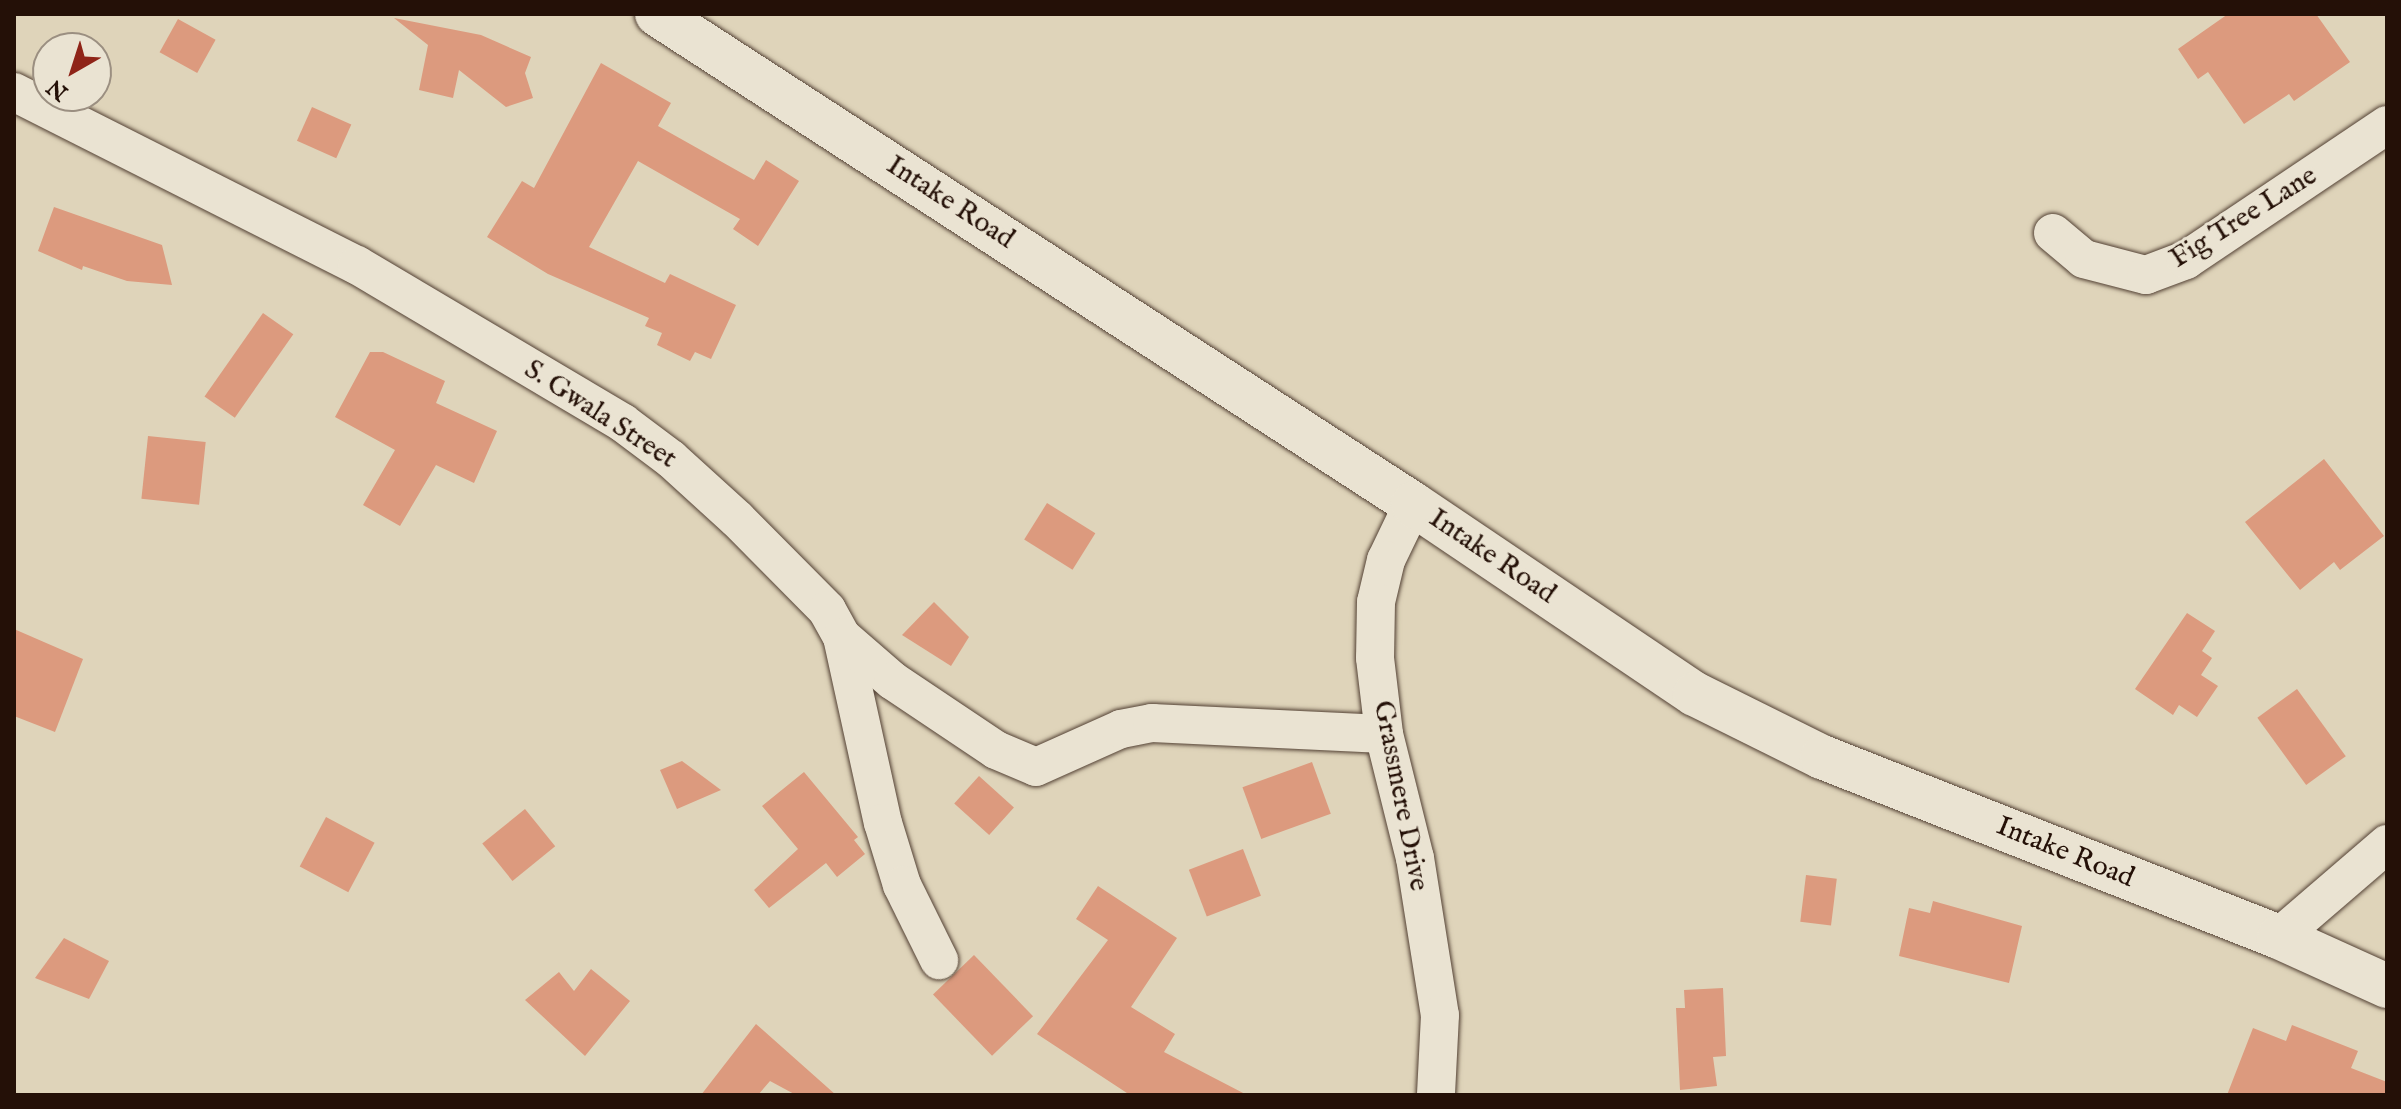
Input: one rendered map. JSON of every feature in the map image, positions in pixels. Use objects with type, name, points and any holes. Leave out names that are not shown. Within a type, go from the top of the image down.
[{"type":"street","name":"Intake Road","points":[[657,14],[1413,504],[1695,694],[1822,757],[2279,937],[2387,986]]},
{"type":"street","name":"S. Gwala Street","points":[[14,92],[357,265],[623,423],[671,459],[737,519],[827,610],[842,637],[883,823],[902,885],[939,960]]},
{"type":"street","name":"Fig Tree Lane","points":[[2053,233],[2084,259],[2146,275],[2186,260],[2387,125]]},
{"type":"street","name":"Grassmere Drive","points":[[1413,504],[1386,560],[1376,602],[1375,658],[1384,734],[1415,858],[1440,1015],[1436,1095]]},
{"type":"street","points":[[842,637],[906,690],[996,750],[1036,767],[1121,729],[1152,723],[1384,734]]},
{"type":"street","points":[[2279,937],[2387,844]]},
{"type":"building","points":[[2228,14],[2316,14],[2350,62],[2294,101],[2289,94],[2244,124],[2208,72],[2198,79],[2178,49]]},
{"type":"building","points":[[394,18],[481,35],[531,57],[525,73],[533,98],[506,107],[459,70],[453,98],[419,90],[428,45]]},
{"type":"building","points":[[178,19],[216,40],[197,73],[160,52]]},
{"type":"building","points":[[601,63],[671,103],[658,126],[754,180],[766,160],[799,181],[758,246],[733,229],[740,219],[638,161],[589,247],[665,283],[670,274],[736,305],[711,359],[695,352],[690,361],[657,345],[662,333],[645,326],[649,318],[548,274],[487,237],[522,181],[534,188]]},
{"type":"building","points":[[312,107],[351,124],[336,158],[297,141]]},
{"type":"building","points":[[54,207],[162,245],[172,285],[127,281],[83,266],[82,270],[38,251]]},
{"type":"building","points":[[263,313],[293,334],[235,418],[204,397]]},
{"type":"building","points":[[370,352],[383,352],[445,381],[436,403],[497,431],[474,483],[436,465],[400,526],[363,505],[395,450],[335,417]]},
{"type":"building","points":[[148,436],[206,442],[199,505],[141,499]]},
{"type":"building","points":[[2324,459],[2384,536],[2340,570],[2334,562],[2300,590],[2245,522]]},
{"type":"building","points":[[1047,503],[1095,533],[1073,570],[1024,539]]},
{"type":"building","points":[[934,602],[969,637],[951,666],[902,635]]},
{"type":"building","points":[[2187,613],[2215,631],[2202,651],[2212,658],[2201,675],[2218,686],[2197,717],[2179,705],[2173,715],[2135,689]]},
{"type":"building","points":[[14,629],[83,659],[55,732],[14,716]]},
{"type":"building","points":[[2297,689],[2346,756],[2306,785],[2257,718]]},
{"type":"building","points":[[682,761],[721,790],[677,809],[660,770]]},
{"type":"building","points":[[1312,762],[1331,814],[1261,839],[1242,787]]},
{"type":"building","points":[[804,772],[858,837],[854,840],[865,854],[837,877],[826,863],[769,908],[754,890],[798,849],[762,806]]},
{"type":"building","points":[[979,776],[1014,807],[989,835],[954,803]]},
{"type":"building","points":[[525,809],[555,846],[512,881],[482,844]]},
{"type":"building","points":[[326,817],[375,843],[348,892],[300,866]]},
{"type":"building","points":[[1243,849],[1261,896],[1207,916],[1189,870]]},
{"type":"building","points":[[1806,875],[1837,879],[1831,925],[1800,922]]},
{"type":"building","points":[[1098,886],[1177,938],[1131,1007],[1175,1034],[1164,1052],[1247,1095],[1130,1095],[1037,1034],[1108,940],[1076,919]]},
{"type":"building","points":[[1933,901],[2022,926],[2009,983],[1899,956],[1909,908],[1930,913]]},
{"type":"building","points":[[64,938],[109,961],[89,999],[35,978]]},
{"type":"building","points":[[974,955],[1033,1016],[992,1056],[933,995]]},
{"type":"building","points":[[591,969],[630,1001],[585,1056],[525,1000],[559,972],[574,991]]},
{"type":"building","points":[[1723,988],[1726,1056],[1713,1057],[1717,1086],[1680,1090],[1676,1008],[1685,1008],[1684,990]]},
{"type":"building","points":[[756,1024],[836,1095],[796,1095],[770,1081],[758,1095],[701,1095]]},
{"type":"building","points":[[2292,1025],[2358,1051],[2351,1068],[2387,1082],[2387,1095],[2227,1095],[2253,1028],[2286,1041]]}]
